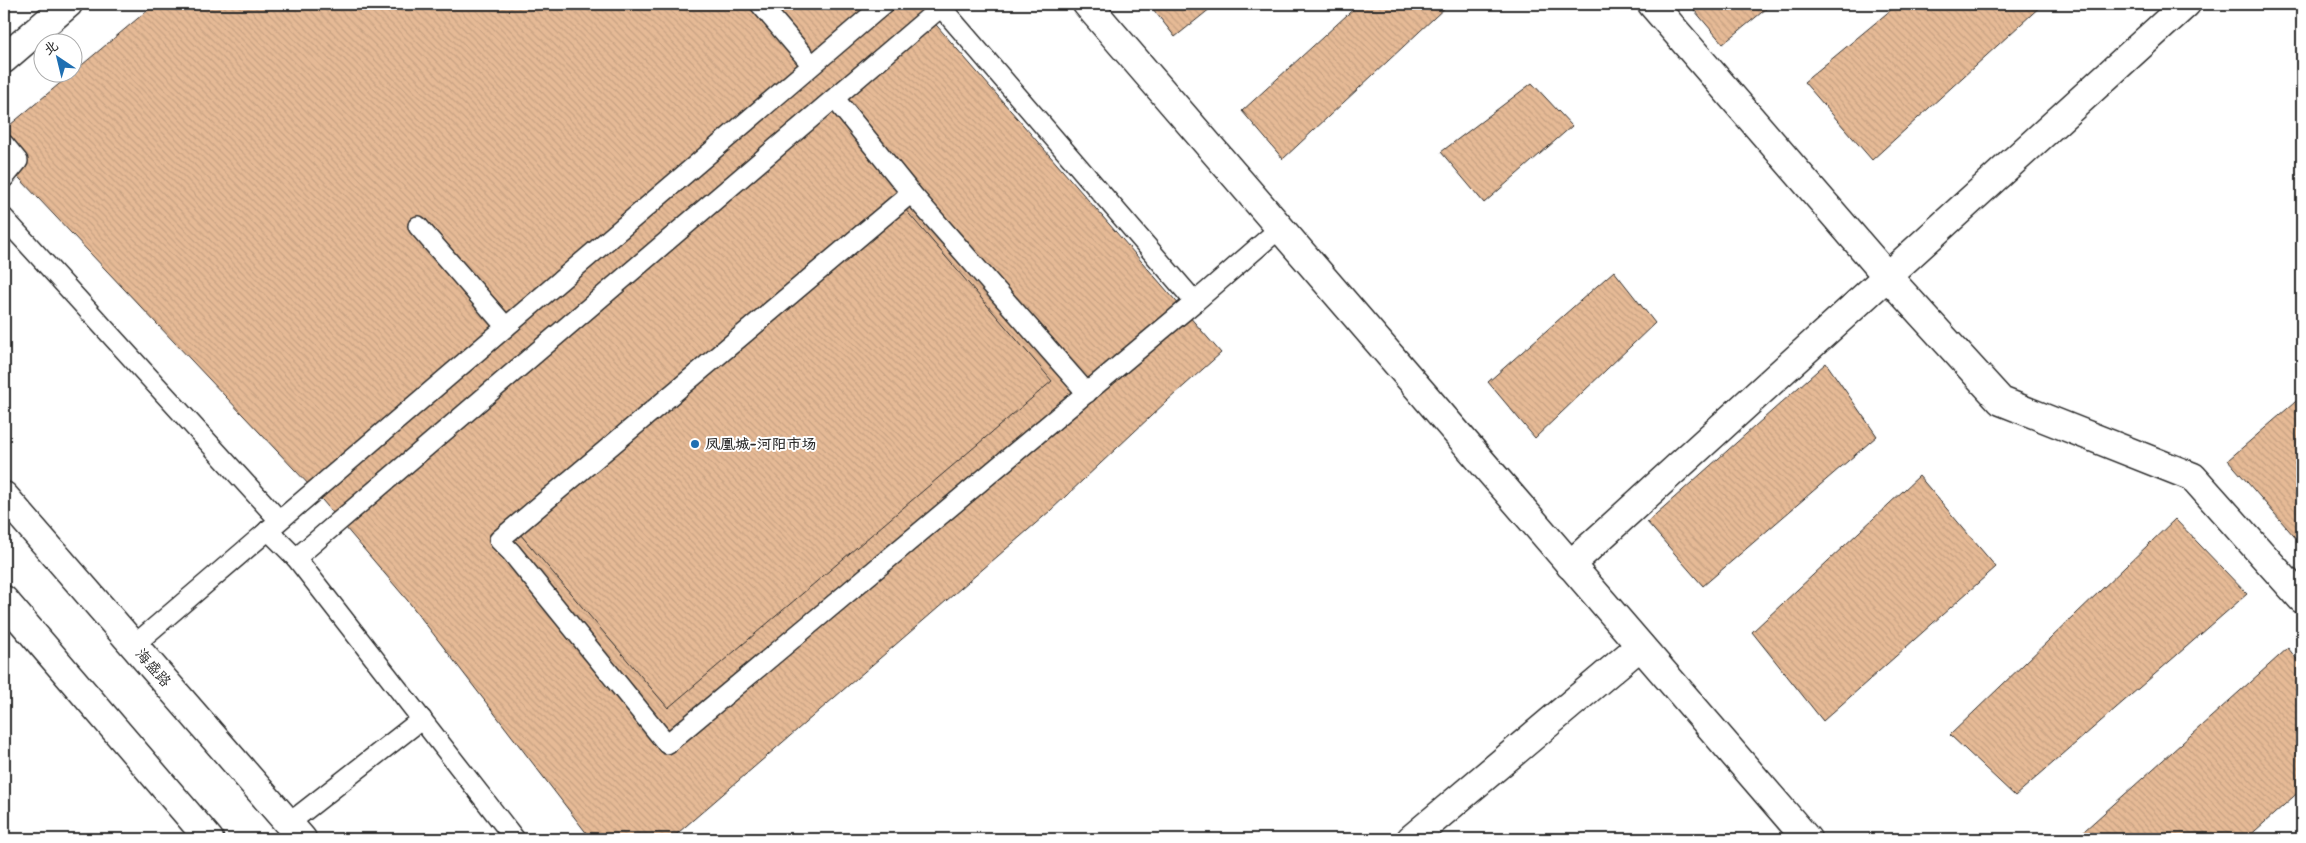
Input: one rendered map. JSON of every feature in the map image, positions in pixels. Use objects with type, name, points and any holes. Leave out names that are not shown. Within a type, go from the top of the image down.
[{"type":"street","points":[[4,59],[68,4]]},
{"type":"street","points":[[1086,4],[1806,839]]},
{"type":"street","points":[[1652,4],[1887,276],[2001,401],[2193,477],[2302,599]]},
{"type":"street","points":[[1570,565],[2186,4]]},
{"type":"street","name":"海盛路","points":[[4,496],[295,831]]},
{"type":"street","points":[[4,600],[209,839]]},
{"type":"street","points":[[1411,839],[1640,646]]},
{"type":"lane","points":[[760,4],[812,65]]},
{"type":"lane","points":[[134,646],[884,4]]},
{"type":"lane","points":[[296,558],[835,99],[940,5],[1195,302]]},
{"type":"lane","points":[[835,99],[911,193],[1087,393]]},
{"type":"lane","points":[[4,144],[18,161],[4,178]]},
{"type":"lane","points":[[911,193],[499,540],[512,552],[666,744],[1087,393],[1280,228]]},
{"type":"lane","points":[[4,218],[273,526],[515,839]]},
{"type":"lane","points":[[418,226],[506,327]]},
{"type":"lane","points":[[295,831],[422,719]]},
{"type":"building","name":"凤凰城-河阳市场","points":[[155,4],[918,4],[1221,353],[1050,511],[671,839],[591,839],[408,601],[311,487],[4,162],[4,130],[62,82],[82,82],[82,65]]},
{"type":"building","points":[[1149,4],[1216,4],[1175,37]]},
{"type":"building","points":[[1359,4],[1449,4],[1283,159],[1242,111]]},
{"type":"building","points":[[1689,4],[1772,4],[1723,44]]},
{"type":"building","points":[[1898,4],[2043,4],[1872,160],[1804,82]]},
{"type":"building","points":[[1532,83],[1572,126],[1484,203],[1441,152]]},
{"type":"building","points":[[904,208],[1052,381],[668,708],[520,534]]},
{"type":"building","points":[[1614,271],[1655,323],[1535,438],[1488,382]]},
{"type":"building","points":[[1826,363],[1877,436],[1703,586],[1647,522]]},
{"type":"building","points":[[2302,396],[2302,541],[2300,543],[2228,460]]},
{"type":"building","points":[[1919,476],[1996,567],[1823,721],[1752,632]]},
{"type":"building","points":[[2175,519],[2247,594],[2015,796],[1950,735]]},
{"type":"building","points":[[2288,648],[2302,666],[2302,789],[2246,839],[2075,839]]},
{"type":"place","name":"凤凰城-河阳市场","points":[[695,444]]}]
